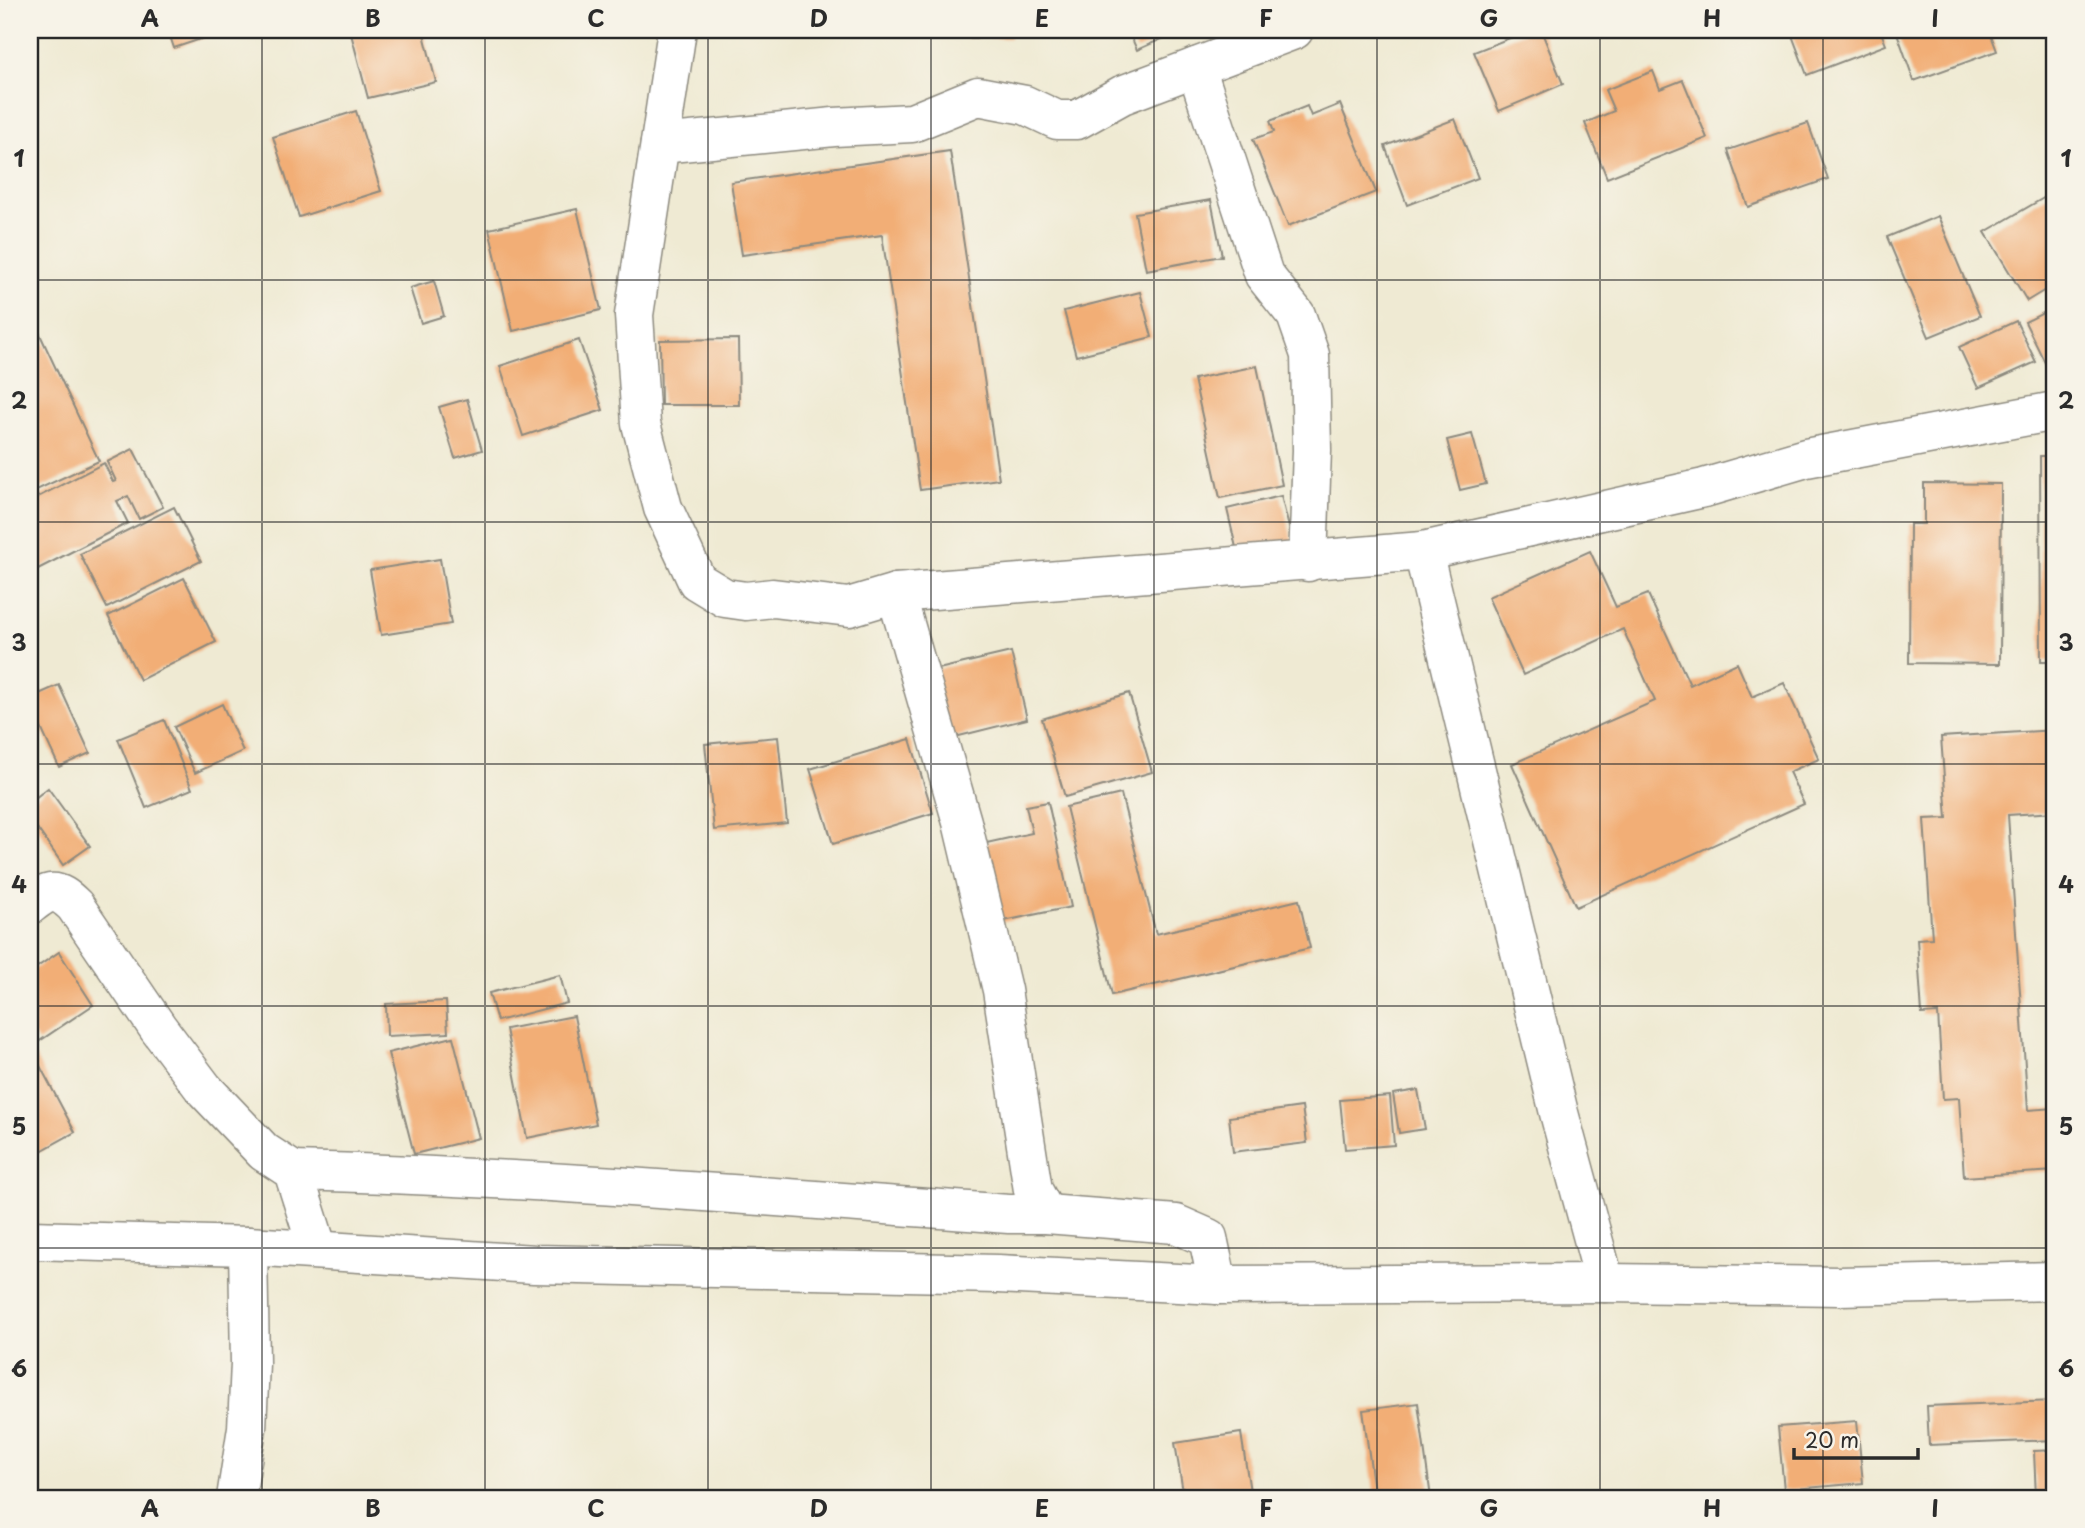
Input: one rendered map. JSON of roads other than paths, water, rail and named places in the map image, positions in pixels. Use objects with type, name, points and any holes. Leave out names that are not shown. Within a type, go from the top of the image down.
[{"type":"street","points":[[677,30],[634,314],[640,424],[663,508],[697,581],[725,598],[746,601],[774,598],[849,607],[896,593],[1423,551],[1704,488],[1806,458],[2055,411]]},
{"type":"street","points":[[660,144],[835,127],[912,123],[978,96],[1025,105],[1057,120],[1077,120],[1122,95],[1294,30]]},
{"type":"street","points":[[1196,67],[1264,275],[1296,315],[1310,355],[1312,450],[1308,562]]},
{"type":"street","points":[[1423,551],[1565,1140],[1605,1283]]},
{"type":"street","points":[[896,593],[965,835],[1002,990],[1033,1190],[1045,1214]]},
{"type":"street","points":[[30,905],[44,894],[52,892],[60,893],[75,906],[158,1028],[204,1089],[264,1152],[293,1171],[404,1174],[666,1189],[1176,1224],[1208,1238],[1218,1285]]},
{"type":"street","points":[[293,1171],[318,1250]]},
{"type":"street","points":[[30,1240],[248,1246],[534,1264],[998,1274],[1218,1285],[1605,1283],[1840,1286],[2055,1281]]},
{"type":"street","points":[[236,1498],[247,1428],[250,1363],[248,1246]]}]
